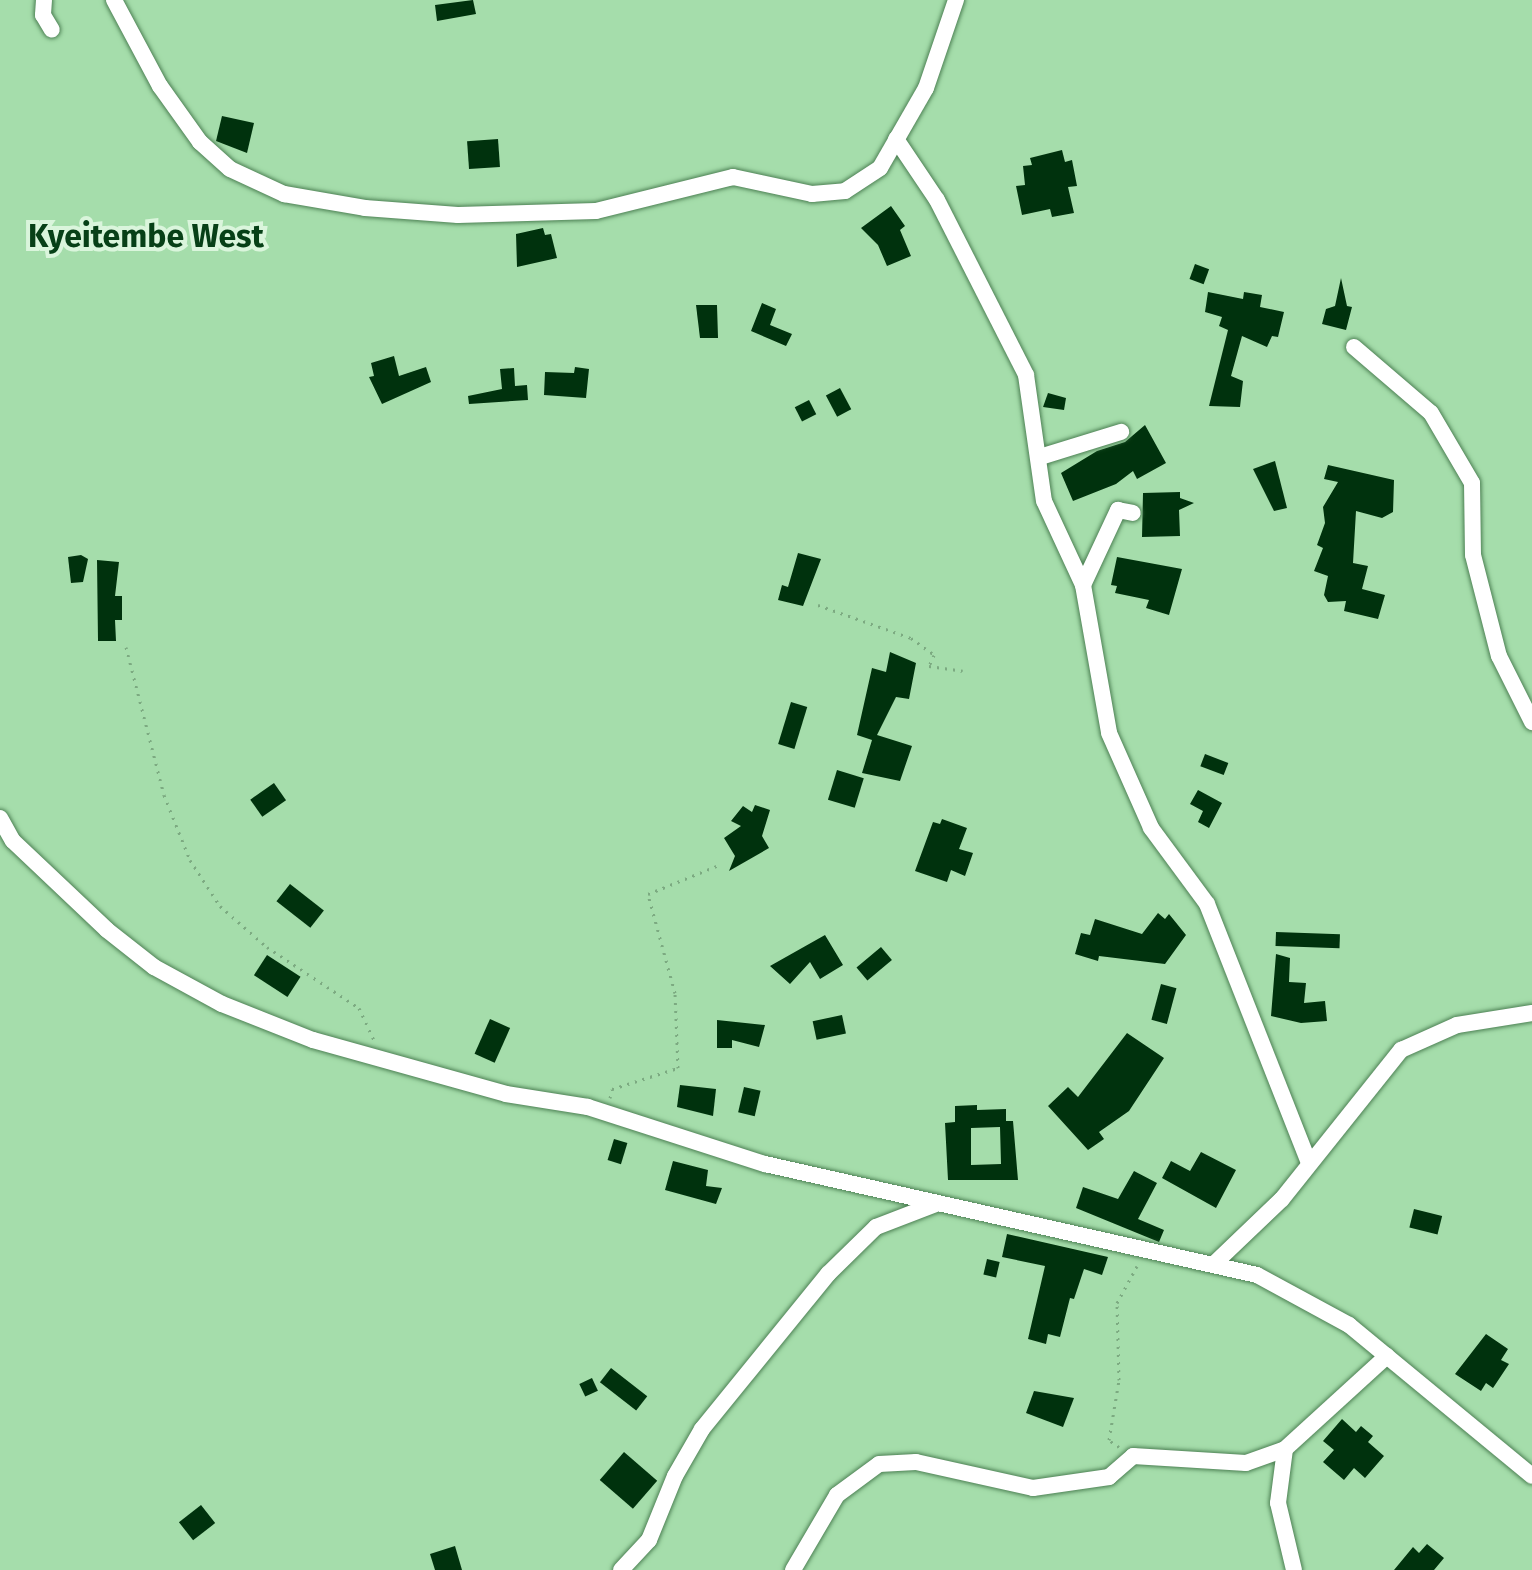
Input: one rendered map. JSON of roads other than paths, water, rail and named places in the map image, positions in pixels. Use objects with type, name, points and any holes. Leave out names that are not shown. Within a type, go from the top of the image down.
[{"type":"street","points":[[44,0],[43,15],[52,30]]},
{"type":"street","points":[[114,0],[160,86],[200,142],[230,169],[284,194],[418,214],[596,211],[733,177],[829,195],[866,180],[880,168],[926,88],[956,0]]},
{"type":"street","points":[[896,139],[917,167],[1026,375],[1044,501],[1083,585],[1109,733],[1151,828],[1207,904],[1308,1161]]},
{"type":"street","points":[[880,168],[917,167]]},
{"type":"street","points":[[1354,347],[1431,413],[1472,483],[1473,555],[1499,656],[1532,722]]},
{"type":"street","points":[[1040,457],[1121,432]]},
{"type":"street","points":[[1083,585],[1118,510],[1133,513]]},
{"type":"street","points":[[0,818],[13,841],[107,930],[154,967],[222,1004],[313,1040],[506,1094],[607,1114],[765,1164],[1216,1262],[1316,1303],[1387,1356],[1532,1476]]},
{"type":"street","points":[[1216,1262],[1282,1199],[1308,1161],[1401,1050],[1457,1025],[1532,1013]]},
{"type":"street","points":[[623,1569],[649,1540],[675,1476],[702,1429],[828,1274],[876,1227],[937,1203]]},
{"type":"street","points":[[793,1570],[837,1495],[879,1464],[916,1462],[1033,1488],[1109,1477],[1133,1456],[1246,1463],[1285,1449],[1387,1356]]},
{"type":"street","points":[[1285,1449],[1278,1503],[1294,1570]]},
{"type":"district","name":"Kyeitembe West","points":[[146,236]]}]
